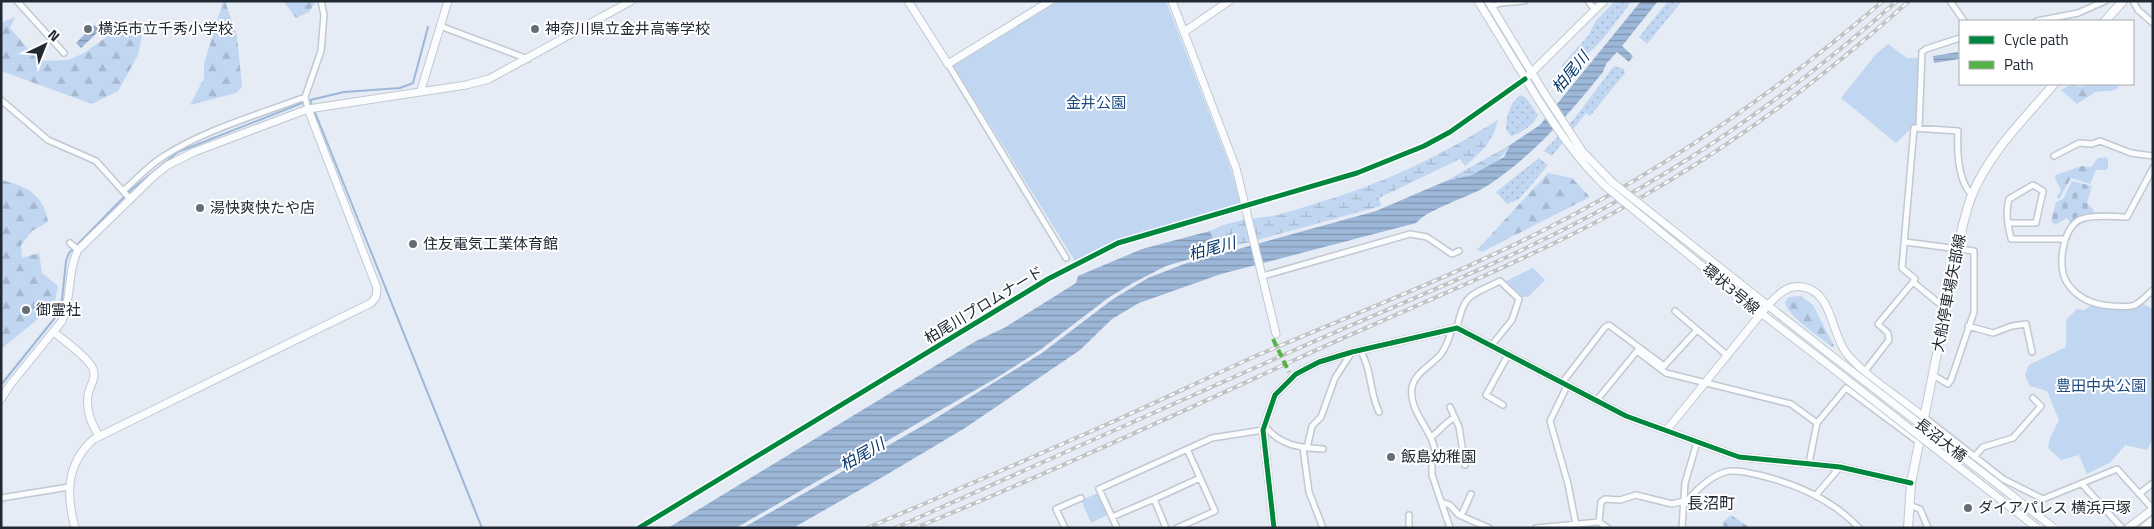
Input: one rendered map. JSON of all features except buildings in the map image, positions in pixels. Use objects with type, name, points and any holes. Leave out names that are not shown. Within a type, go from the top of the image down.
[{"type":"main road","points":[[2107,20],[2123,1]]},
{"type":"main road","name":"大船停車場矢部線","points":[[1908,528],[1911,483],[1958,249],[1972,195],[2000,148],[2053,85]]},
{"type":"street","points":[[17,1],[64,53]]},
{"type":"street","points":[[75,528],[69,487],[76,461],[88,444],[98,436],[145,415],[371,303],[376,297],[377,288],[308,104],[321,50],[324,15],[321,1]]},
{"type":"street","points":[[420,90],[448,1]]},
{"type":"street","points":[[123,191],[161,157],[196,138],[308,104],[323,106],[420,90],[466,85],[489,79],[631,1]]},
{"type":"street","points":[[908,1],[1066,258]]},
{"type":"street","points":[[1172,1],[1226,139],[1249,217],[1276,334]]},
{"type":"street","points":[[1184,32],[1228,1]]},
{"type":"street","name":"環状3号線","points":[[1478,1],[1561,136],[1587,168],[1605,186],[1761,314],[2037,528]]},
{"type":"street","points":[[1490,4],[1524,1]]},
{"type":"street","points":[[1588,1],[1595,10]]},
{"type":"street","points":[[1525,78],[1604,1]]},
{"type":"street","points":[[1950,1],[1963,20]]},
{"type":"street","points":[[2042,20],[2078,13],[2105,1]]},
{"type":"street","points":[[2133,1],[2138,10],[2153,23]]},
{"type":"street","points":[[948,64],[1047,2]]},
{"type":"street","name":"環状3号線","points":[[1490,4],[1582,151],[1607,177],[1768,305]]},
{"type":"street","points":[[440,26],[528,59]]},
{"type":"street","points":[[1919,127],[1922,52],[1959,38]]},
{"type":"street","points":[[1,100],[48,140],[96,161],[131,200]]},
{"type":"street","points":[[1,399],[10,385],[54,332],[67,308],[77,249],[131,200],[153,177],[178,159],[308,104]]},
{"type":"street","points":[[1865,371],[1889,340],[1888,333],[1878,324],[1915,279],[1902,268],[1914,128],[1958,131],[1957,146],[1960,166],[1964,182],[1972,195]]},
{"type":"street","points":[[2054,156],[2079,143],[2100,141],[2131,154],[2153,156]]},
{"type":"street","points":[[2153,168],[2127,217],[2083,218],[2072,225],[2065,239],[2065,277],[2072,289],[2085,299],[2108,306],[2133,306],[2153,290]]},
{"type":"street","points":[[2008,223],[2036,222],[2043,191],[2033,185],[2009,199],[2006,211],[2008,223],[2011,239],[2065,239]]},
{"type":"street","points":[[1262,274],[1410,234],[1428,237],[1452,254],[1459,252]]},
{"type":"street","points":[[1905,242],[1974,251],[1974,312],[1952,380],[1948,384],[1932,374]]},
{"type":"street","points":[[70,243],[77,249]]},
{"type":"street","points":[[1435,456],[1436,446],[1415,408],[1412,387],[1416,377],[1441,354],[1448,343],[1455,328],[1461,306],[1468,296],[1500,281],[1519,300],[1512,320],[1491,346]]},
{"type":"street","points":[[1913,282],[1946,309]]},
{"type":"street","points":[[1666,431],[1779,293],[1790,288],[1803,287],[1814,291],[1826,307],[1840,345],[1852,360],[2003,479],[2043,499],[2083,485],[2117,469],[2153,509],[2128,528]]},
{"type":"street","name":"長沼大橋","points":[[1768,305],[2054,528]]},
{"type":"street","points":[[1675,311],[1728,356]]},
{"type":"street","points":[[1968,326],[1992,333],[2012,326],[2026,324],[2032,352]]},
{"type":"street","points":[[1576,525],[1568,484],[1550,421],[1565,385],[1609,325],[1664,366],[1697,330]]},
{"type":"street","points":[[1274,528],[1263,427],[1275,395],[1296,374],[1314,364],[1352,352],[1455,328],[1626,416],[1697,442],[1746,458],[1840,467],[1911,483]]},
{"type":"street","points":[[54,332],[93,368],[94,377],[88,394],[88,405],[91,422],[98,436]]},
{"type":"street","points":[[1360,350],[1368,363],[1374,402],[1379,412]]},
{"type":"street","points":[[1596,401],[1637,351],[1666,373],[1791,404],[1817,423]]},
{"type":"street","points":[[1324,528],[1309,492],[1305,448],[1312,426],[1321,417],[1335,378],[1352,352]]},
{"type":"street","points":[[1503,405],[1486,395],[1508,355]]},
{"type":"street","points":[[1808,463],[1817,423],[1846,388],[1920,443]]},
{"type":"street","points":[[1974,457],[1983,447],[2013,438],[2041,406],[2033,398]]},
{"type":"street","points":[[1450,407],[1459,427],[1465,465]]},
{"type":"street","points":[[1431,437],[1440,431],[1444,422],[1454,418]]},
{"type":"street","points":[[1263,427],[1276,439],[1305,448],[1323,450]]},
{"type":"street","points":[[1117,528],[1099,489],[1212,438],[1263,427]]},
{"type":"street","points":[[1682,528],[1685,483],[1697,442]]},
{"type":"street","points":[[1177,528],[1215,510],[1187,450]]},
{"type":"street","points":[[1432,466],[1432,475],[1444,504],[1450,528]]},
{"type":"street","points":[[1816,495],[1840,467]]},
{"type":"street","points":[[1599,522],[1601,502],[1604,499],[1620,500],[1636,495],[1672,504],[1683,503],[1709,480],[1724,472],[1740,471],[1780,480],[1816,495],[1859,528]]},
{"type":"street","points":[[1112,517],[1200,478]]},
{"type":"street","points":[[2139,494],[2153,483]]},
{"type":"street","points":[[2083,485],[2122,528]]},
{"type":"street","points":[[1,498],[69,487]]},
{"type":"street","points":[[1461,516],[1471,494]]},
{"type":"street","points":[[1065,528],[1056,509],[1081,498]]},
{"type":"street","points":[[1154,499],[1166,528]]},
{"type":"street","points":[[1444,504],[1450,505],[1461,516],[1489,528]]},
{"type":"street","points":[[1909,504],[1920,509],[1928,528]]},
{"type":"street","points":[[1409,515],[1409,528]]},
{"type":"street","points":[[2143,528],[2153,520]]},
{"type":"street","points":[[1536,528],[1599,522],[1608,528]]},
{"type":"green space","points":[[223,1],[225,1],[237,36],[242,87],[236,93],[190,105],[204,78],[204,64]]},
{"type":"green space","points":[[283,1],[316,1],[309,12],[296,18]]},
{"type":"green space","name":"金井公園","points":[[1058,1],[1166,1],[1231,169],[1240,203],[1113,241],[1075,261],[953,65]]},
{"type":"green space","points":[[1615,1],[1632,1],[1589,53],[1566,68],[1562,67],[1588,36],[1596,21]]},
{"type":"green space","points":[[1668,1],[1682,1],[1647,44],[1639,37]]},
{"type":"green space","points":[[15,17],[10,28],[29,50],[44,61],[68,60],[84,53],[123,25],[144,26],[138,55],[118,91],[92,104],[1,71],[1,23]]},
{"type":"green space","points":[[1888,44],[1907,58],[1920,58],[1917,123],[1896,143],[1841,98],[1876,54]]},
{"type":"green space","points":[[1614,66],[1624,69],[1625,73],[1590,116],[1586,113],[1552,156],[1544,151],[1574,119]]},
{"type":"green space","points":[[2070,85],[2080,87],[2085,85],[2119,86],[2116,90],[2095,92],[2077,104],[2061,90]]},
{"type":"green space","points":[[1521,95],[1527,99],[1538,115],[1533,123],[1511,136],[1506,130],[1508,115],[1511,106]]},
{"type":"green space","points":[[1498,120],[1486,146],[1465,166],[1460,159],[1379,198],[1381,206],[1217,251],[1210,231],[1216,228],[1237,221],[1285,213],[1366,187],[1454,146]]},
{"type":"green space","points":[[1510,145],[1499,159],[1491,165],[1473,174],[1446,181]]},
{"type":"green space","points":[[2105,157],[2108,159],[2108,168],[2096,170],[2090,184],[2071,178],[2059,199],[2057,198],[2061,190],[2055,178],[2056,175],[2081,166],[2091,167],[2097,159]]},
{"type":"green space","points":[[1539,158],[1548,165],[1519,199],[1507,204],[1496,192]]},
{"type":"green space","points":[[1548,173],[1572,178],[1590,197],[1482,252],[1477,250]]},
{"type":"green space","points":[[1,180],[19,185],[33,193],[43,205],[48,222],[32,231],[21,245],[22,258],[39,253],[42,273],[58,286],[54,306],[1,349]]},
{"type":"green space","points":[[2072,181],[2092,186],[2087,203],[2093,209],[2094,215],[2086,216],[2071,224],[2067,218],[2055,225],[2051,221],[2056,202],[2063,199]]},
{"type":"green space","points":[[1533,268],[1545,280],[1528,297],[1523,297],[1506,281]]},
{"type":"green space","points":[[1801,296],[1813,305],[1834,346],[1832,347],[1805,326],[1787,308],[1785,302],[1789,297]]},
{"type":"green space","name":"豊田中央公園","points":[[2143,304],[2153,309],[2153,439],[2147,450],[2125,445],[2111,462],[2087,474],[2079,455],[2061,460],[2048,448],[2050,438],[2059,420],[2047,391],[2030,386],[2025,375],[2029,365],[2066,347],[2066,320],[2077,309],[2084,310],[2090,306],[2134,310]]},
{"type":"green space","points":[[1098,493],[1107,515],[1091,523],[1081,500]]},
{"type":"green space","points":[[1731,515],[1750,528],[1724,528],[1723,522]]},
{"type":"water","points":[[1641,1],[1658,1],[1622,46],[1633,56],[1629,62],[1617,52],[1606,64],[1603,72],[1590,88],[1550,134],[1520,161],[1487,186],[1439,208],[1416,223],[1221,274],[1139,303],[1112,319],[1080,350],[965,428],[793,528],[743,528],[931,421],[1042,353],[1113,299],[1148,278],[1184,264],[1376,211],[1446,181],[1472,175],[1504,157],[1510,145],[1540,125]]},
{"type":"water","points":[[94,25],[100,30],[81,48],[76,43]]},
{"type":"water","points":[[1958,52],[1959,59],[1934,63],[1933,56]]},
{"type":"water","name":"柏尾川","points":[[1210,231],[1217,251],[1166,266],[1133,283],[1108,298],[1040,350],[998,377],[736,528],[668,528],[976,341],[1004,328],[1076,283],[1078,276],[1142,249]]},
{"type":"waterway","points":[[1,385],[58,314],[62,299],[66,261],[69,253],[131,190],[178,152],[310,100],[344,92],[400,88],[413,83],[428,27]]},
{"type":"waterway","points":[[310,100],[482,528]]},
{"type":"railway","points":[[867,528],[1004,470],[1258,355],[1438,279],[1544,230],[1634,181],[1721,126],[1803,66],[1883,1]]},
{"type":"railway","points":[[895,528],[1525,249],[1599,211],[1678,166],[1754,115],[1827,60],[1897,1]]},
{"type":"railway","points":[[915,528],[1060,466],[1491,273],[1604,218],[1685,171],[1763,119],[1838,62],[1909,1]]},
{"type":"marked path","points":[[1273,339],[1289,372]]},
{"type":"cycle path","name":"柏尾川プロムナード","points":[[639,528],[1048,279],[1118,243],[1357,173],[1424,146],[1450,132],[1525,79]]},
{"type":"cycle path","points":[[1274,528],[1263,430],[1275,395],[1296,374],[1319,362],[1352,352],[1457,328],[1626,416],[1739,457],[1840,467],[1911,483]]},
{"type":"place","name":"横浜市立千秀小学校","points":[[88,29]]},
{"type":"place","name":"神奈川県立金井高等学校","points":[[535,29]]},
{"type":"place","name":"湯快爽快たや店","points":[[200,208]]},
{"type":"place","name":"住友電気工業体育館","points":[[413,244]]},
{"type":"place","name":"御霊社","points":[[26,310]]},
{"type":"place","name":"飯島幼稚園","points":[[1391,457]]},
{"type":"place","name":"ダイアパレス 横浜戸塚","points":[[1968,508]]},
{"type":"district","name":"長沼町","points":[[1711,503]]}]
